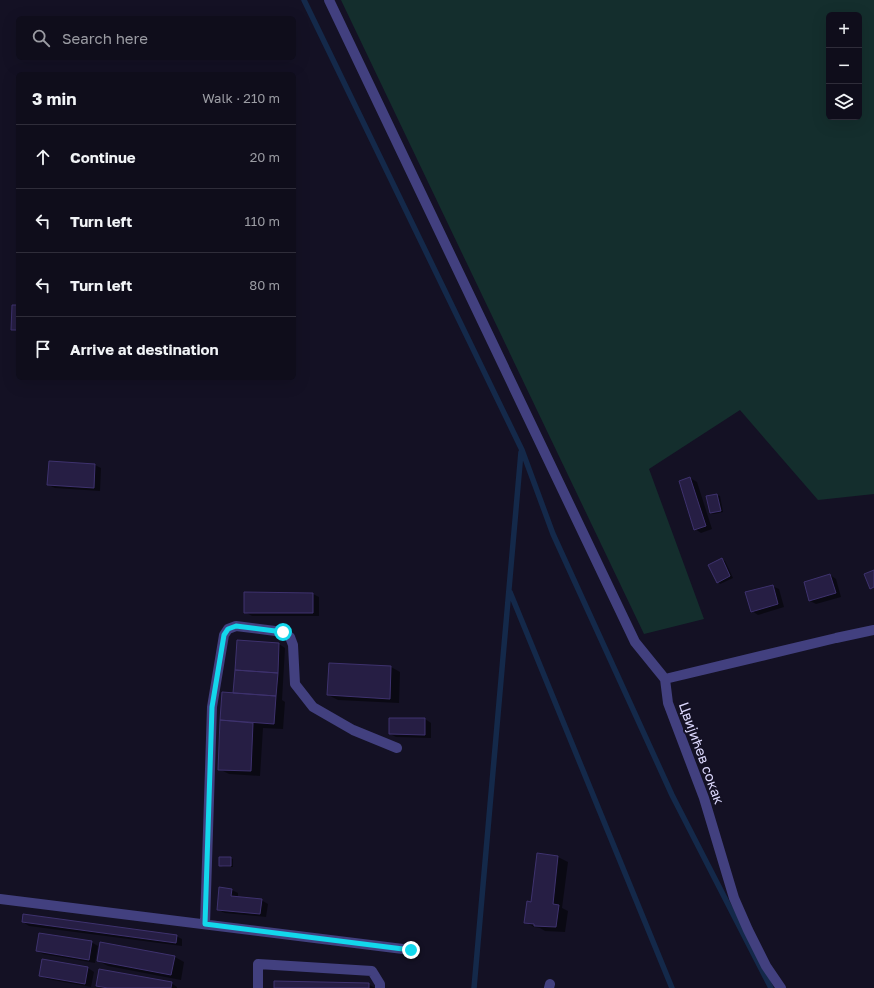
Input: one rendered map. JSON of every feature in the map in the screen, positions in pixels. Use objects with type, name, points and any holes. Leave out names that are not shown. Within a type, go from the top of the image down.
[{"type":"street","points":[[329,0],[634,642],[665,679],[874,630]]},
{"type":"street","points":[[205,924],[212,707],[224,635],[228,629],[236,626],[283,632],[290,637],[293,645],[296,684],[313,707],[353,730],[397,748]]},
{"type":"street","name":"Цвијићев сокак","points":[[665,679],[668,702],[704,798],[734,898],[766,966],[781,988]]},
{"type":"street","points":[[0,899],[411,950]]},
{"type":"street","points":[[258,988],[258,964],[372,971],[380,984],[380,988]]},
{"type":"green space","points":[[341,0],[874,0],[874,494],[818,500],[740,410],[649,469],[704,619],[644,634]]},
{"type":"building","points":[[12,305],[16,305],[16,330],[11,330]]},
{"type":"building","points":[[49,461],[95,464],[94,488],[47,485]]},
{"type":"building","points":[[690,477],[706,526],[694,530],[679,481]]},
{"type":"building","points":[[717,494],[721,511],[710,513],[706,496]]},
{"type":"building","points":[[722,558],[730,576],[717,583],[708,565]]},
{"type":"building","points":[[874,570],[874,587],[870,589],[864,574]]},
{"type":"building","points":[[830,574],[836,593],[809,601],[804,582]]},
{"type":"building","points":[[773,585],[778,604],[751,612],[745,592]]},
{"type":"building","points":[[244,592],[313,593],[313,613],[244,613]]},
{"type":"building","points":[[237,640],[279,643],[278,673],[235,670]]},
{"type":"building","points":[[329,663],[391,666],[390,699],[327,695]]},
{"type":"building","points":[[235,670],[278,673],[276,696],[233,693]]},
{"type":"building","points":[[222,692],[276,696],[274,724],[220,720]]},
{"type":"building","points":[[389,718],[425,718],[425,735],[389,734]]},
{"type":"building","points":[[220,720],[253,723],[251,771],[218,770]]},
{"type":"building","points":[[537,853],[558,856],[553,904],[559,905],[556,927],[534,926],[534,924],[524,923],[527,901],[531,902]]},
{"type":"building","points":[[219,857],[231,857],[231,866],[219,866]]},
{"type":"building","points":[[219,887],[232,889],[231,896],[262,899],[260,914],[217,910]]},
{"type":"building","points":[[23,914],[177,935],[176,943],[22,922]]},
{"type":"building","points":[[39,933],[92,941],[89,960],[36,951]]},
{"type":"building","points":[[100,942],[175,956],[171,975],[97,961]]},
{"type":"building","points":[[42,959],[88,967],[85,984],[39,976]]},
{"type":"building","points":[[99,969],[172,982],[171,988],[108,988],[96,986]]},
{"type":"building","points":[[274,981],[369,983],[369,988],[274,988]]},
{"type":"waterway","points":[[304,0],[522,450],[553,534],[672,795],[771,988]]},
{"type":"waterway","points":[[474,988],[521,452]]},
{"type":"waterway","points":[[510,592],[672,988]]},
{"type":"route","points":[[283,632],[236,626],[228,629],[224,635],[212,707],[205,924],[411,950]]}]
